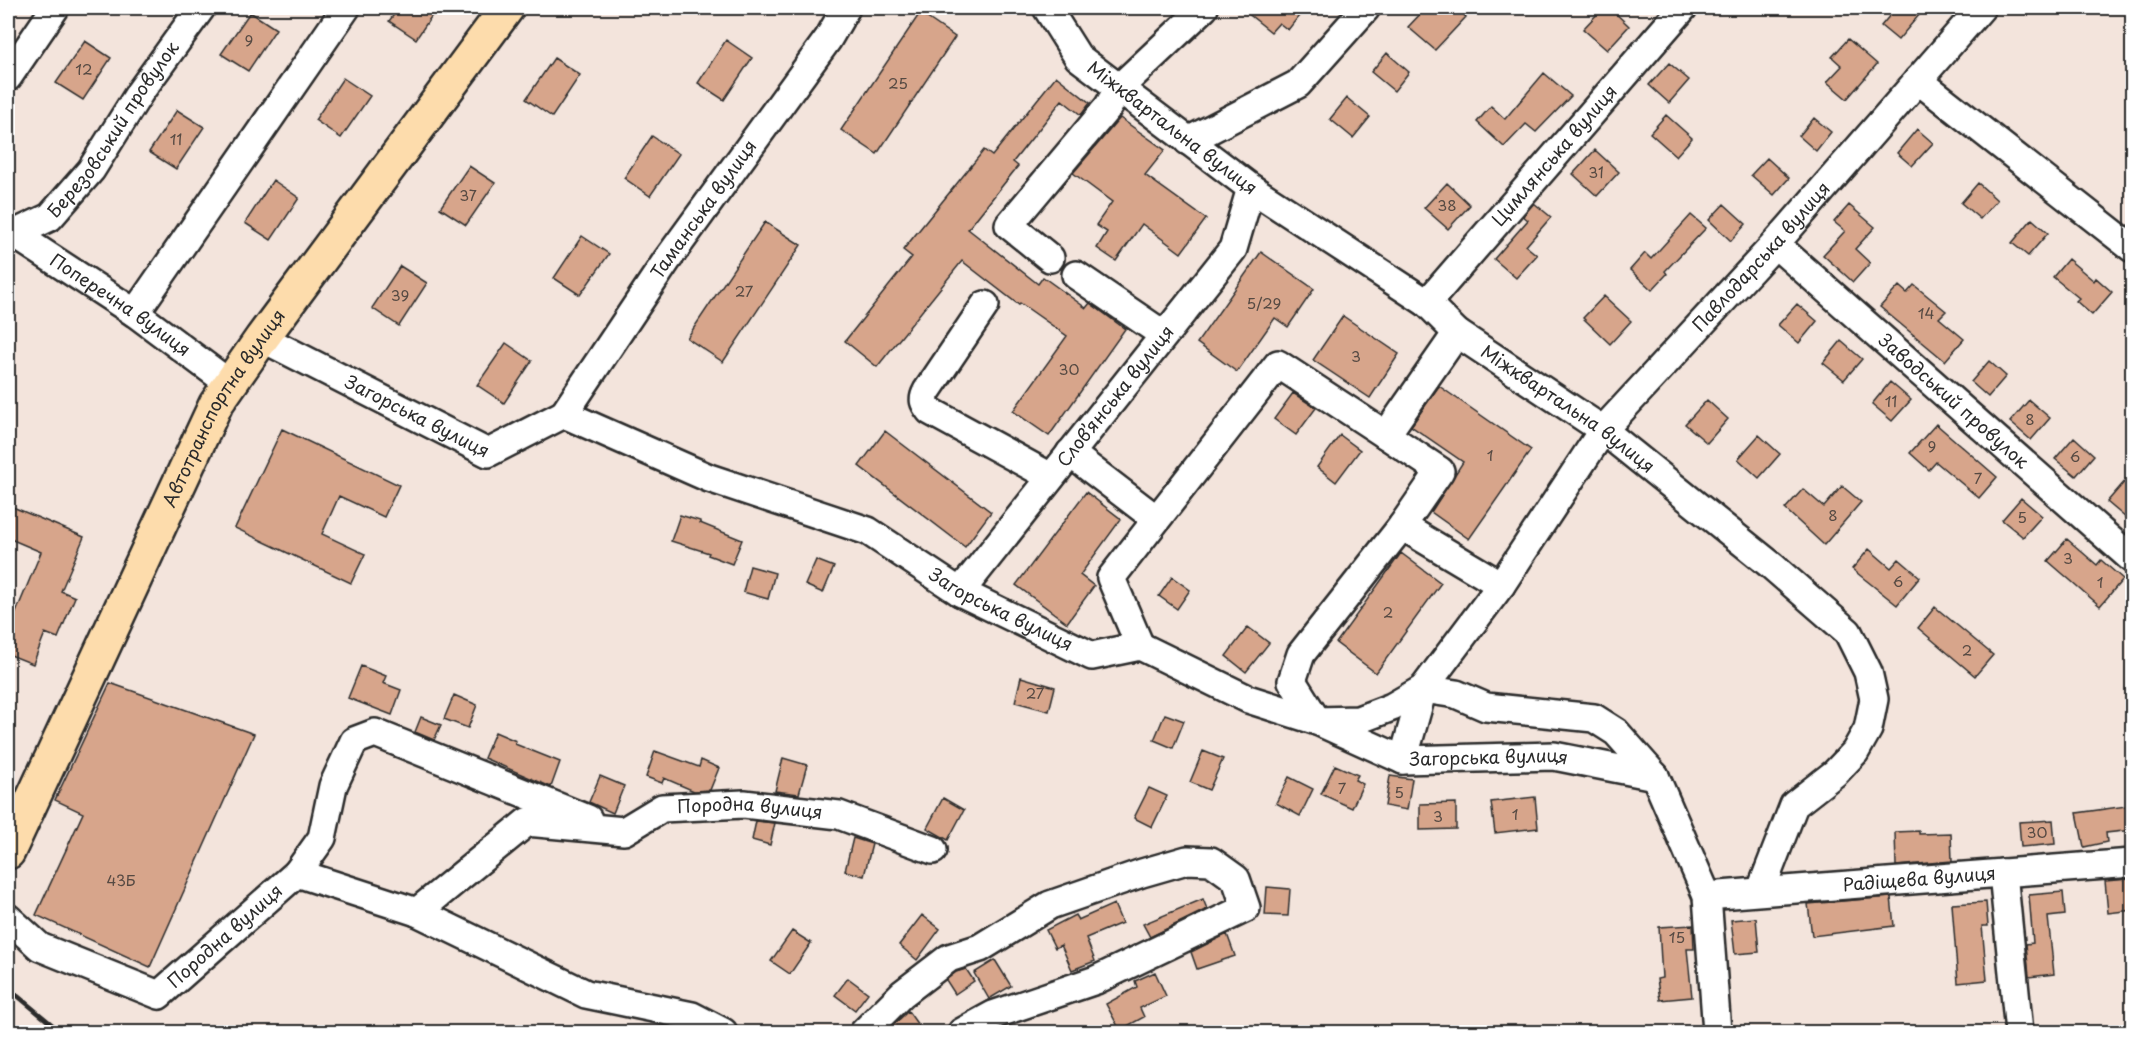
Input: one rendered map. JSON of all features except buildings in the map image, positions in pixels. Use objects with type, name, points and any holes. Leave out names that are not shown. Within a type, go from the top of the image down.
[{"type":"main road","name":"Автотранспортна вулиця","points":[[8,852],[216,404],[261,338],[507,8]]},
{"type":"street","points":[[8,77],[56,8]]},
{"type":"street","name":"Березовський провулок","points":[[11,232],[50,217],[91,170],[140,92],[201,8]]},
{"type":"street","points":[[135,313],[346,8]]},
{"type":"street","name":"Таманська вулиця","points":[[564,414],[667,260],[828,39],[846,8]]},
{"type":"street","name":"Міжквартальна вулиця","points":[[1047,8],[1078,57],[1251,188],[1427,303],[1457,333],[1603,430],[1772,566],[1848,632],[1868,672],[1874,699],[1868,729],[1856,752],[1836,773],[1794,805],[1761,890]]},
{"type":"street","points":[[1050,258],[1009,225],[1108,107],[1119,88],[1204,8]]},
{"type":"street","points":[[1188,141],[1298,84],[1366,8]]},
{"type":"street","name":"Цимлянська вулиця","points":[[1427,303],[1683,8]]},
{"type":"street","name":"Павлодарська вулиця","points":[[1423,689],[1501,585],[1603,430],[1775,244],[1981,8]]},
{"type":"street","points":[[1918,80],[2133,248]]},
{"type":"street","name":"Слов’янська вулиця","points":[[960,592],[1233,249],[1251,188]]},
{"type":"street","name":"Поперечна вулиця","points":[[11,232],[135,313],[230,384]]},
{"type":"street","name":"Заводський провулок","points":[[1775,244],[2133,559]]},
{"type":"street","points":[[1076,275],[1164,335]]},
{"type":"street","points":[[985,305],[927,391],[924,404],[930,411],[1051,477]]},
{"type":"street","points":[[1386,435],[1457,333]]},
{"type":"street","name":"Загорська вулиця","points":[[261,338],[488,453],[564,414],[710,478],[868,531],[960,592],[1092,656],[1140,646],[1248,699],[1317,721],[1403,760],[1554,756],[1655,776]]},
{"type":"street","points":[[1140,646],[1111,578],[1278,364],[1440,471],[1402,526],[1301,654],[1292,681],[1317,721],[1358,720],[1392,707],[1423,689],[1456,694],[1486,707],[1594,718],[1616,732],[1655,776],[1707,896],[1717,1032]]},
{"type":"street","points":[[1070,453],[1156,519]]},
{"type":"street","points":[[1402,526],[1501,585]]},
{"type":"street","points":[[1403,760],[1423,689]]},
{"type":"street","points":[[297,873],[322,838],[333,786],[354,741],[375,734],[624,831]]},
{"type":"street","name":"Породна вулиця","points":[[624,831],[662,808],[744,804],[839,815],[933,850]]},
{"type":"street","points":[[417,912],[528,822],[624,831]]},
{"type":"street","points":[[864,1032],[902,994],[949,958],[980,948],[1050,905],[1187,860],[1211,861],[1236,879],[1246,908],[1096,980],[993,1015],[962,1032]]},
{"type":"street","name":"Радіщева вулиця","points":[[1707,896],[1761,890],[2133,863]]},
{"type":"street","name":"Породна вулиця","points":[[8,918],[40,947],[159,995],[297,873],[417,912],[586,994],[692,1016],[723,1032]]},
{"type":"street","points":[[2003,873],[2019,1032]]},
{"type":"railway","points":[[8,988],[61,1032]]}]
